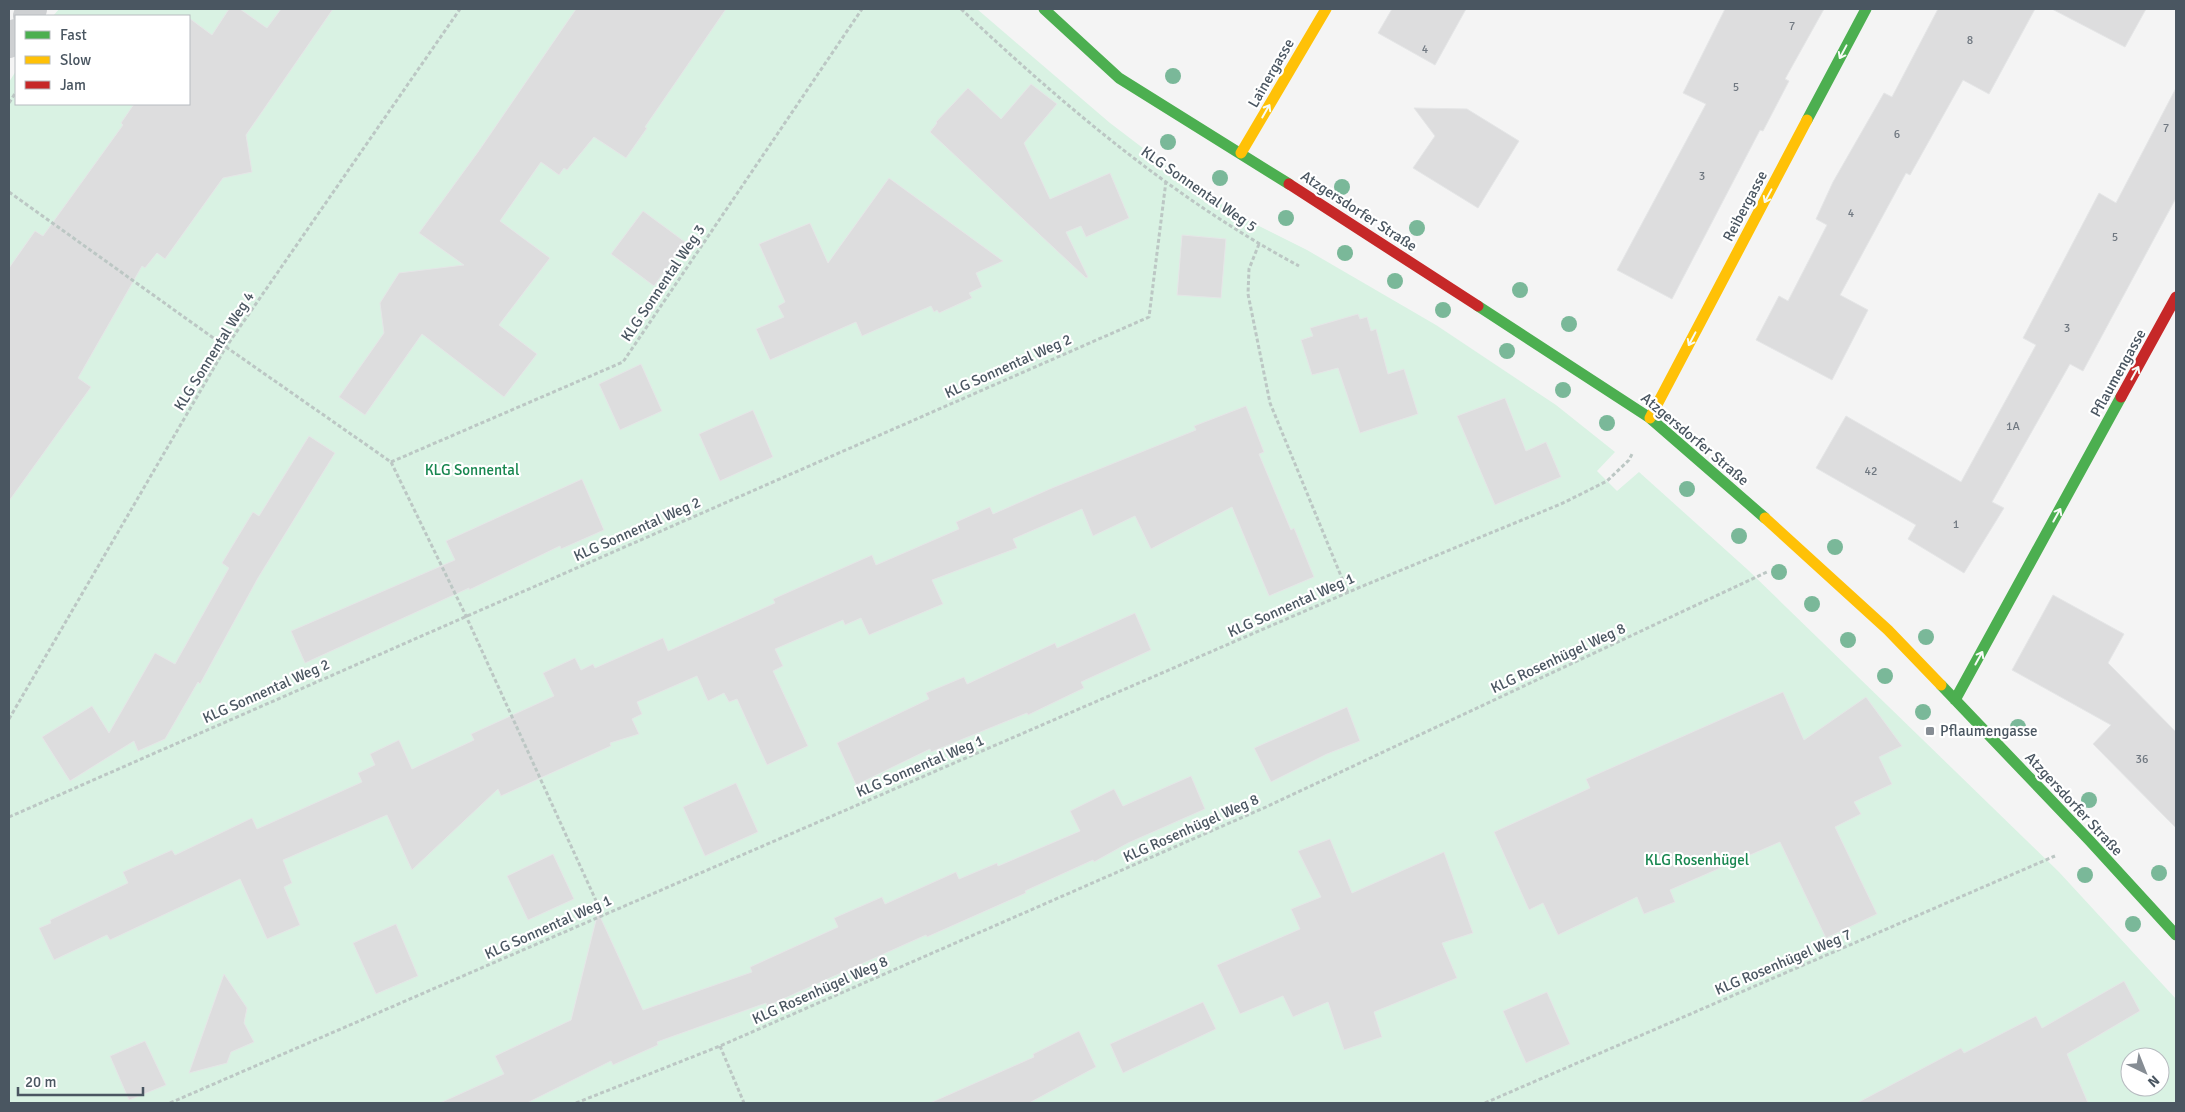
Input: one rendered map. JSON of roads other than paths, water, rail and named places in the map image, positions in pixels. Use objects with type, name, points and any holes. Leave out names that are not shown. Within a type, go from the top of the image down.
[{"type":"street","name":"Atzgersdorfer Straße","points":[[1044,9],[1119,78],[1241,153],[1650,418],[1806,554],[1888,630],[2089,840],[2176,935]]},
{"type":"street","name":"Lainergasse","points":[[1241,153],[1326,9]]},
{"type":"street","name":"Reibergasse","points":[[1650,418],[1866,9]]},
{"type":"street","name":"Pflaumengasse","points":[[1956,700],[2176,297]]},
{"type":"place","name":"Pflaumengasse","points":[[1930,731]]},
{"type":"park label","name":"KLG Sonnental","points":[[472,470]]},
{"type":"park label","name":"KLG Rosenhügel","points":[[1697,860]]}]
